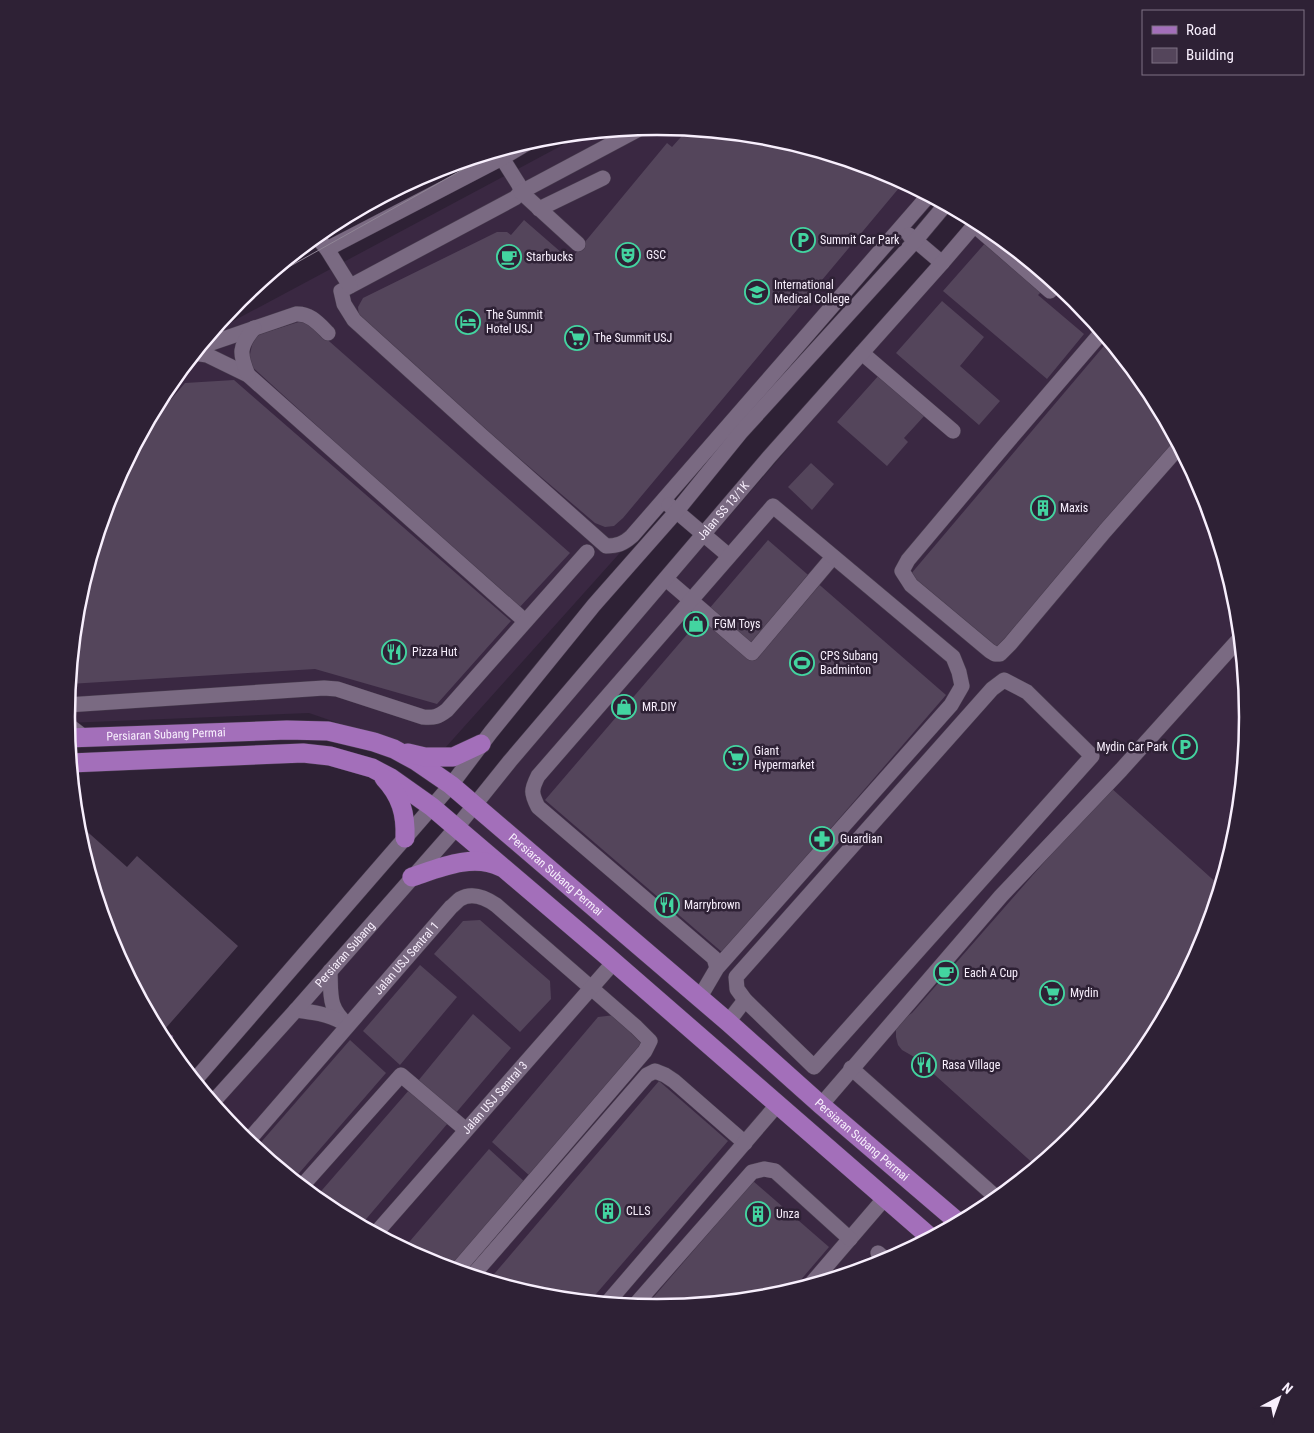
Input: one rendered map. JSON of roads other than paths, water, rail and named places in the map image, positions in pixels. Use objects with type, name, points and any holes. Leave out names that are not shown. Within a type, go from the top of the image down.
[{"type":"main road","name":"Persiaran Subang Permai","points":[[76,738],[287,730],[328,731],[374,742],[394,749],[416,761],[451,785],[700,997],[821,1105],[953,1218]]},
{"type":"main road","points":[[394,749],[425,757],[454,757],[482,744]]},
{"type":"main road","name":"Persiaran Subang Permai","points":[[77,764],[303,754],[330,756],[377,771],[404,786],[432,807],[509,871],[925,1233]]},
{"type":"main road","points":[[377,771],[389,783],[403,809],[405,838]]},
{"type":"main road","points":[[412,877],[444,866],[478,861],[495,864],[509,871]]},
{"type":"street","points":[[627,136],[521,192],[507,203],[341,291],[344,304],[354,320],[606,546],[622,544],[632,536],[925,200]]},
{"type":"street","points":[[327,249],[511,153]]},
{"type":"street","points":[[502,158],[519,185],[521,192],[578,244]]},
{"type":"street","points":[[539,209],[602,178]]},
{"type":"street","points":[[199,1076],[451,785],[594,605],[676,512],[742,432],[942,209]]},
{"type":"street","points":[[901,228],[942,263]]},
{"type":"street","name":"Jalan SS 13/1K","points":[[474,805],[510,760],[770,456],[972,228]]},
{"type":"street","points":[[321,242],[350,286]]},
{"type":"street","points":[[1010,254],[1050,291]]},
{"type":"street","points":[[210,343],[303,313],[328,333]]},
{"type":"street","points":[[248,375],[241,352],[242,344],[254,328]]},
{"type":"street","points":[[1098,337],[908,560],[902,571],[910,585],[990,651],[1000,654],[1175,452]]},
{"type":"street","points":[[862,353],[953,431]]},
{"type":"street","points":[[201,354],[248,375],[525,621]]},
{"type":"street","points":[[663,500],[729,556]]},
{"type":"street","points":[[700,997],[717,968],[951,705],[962,686],[959,672],[952,657],[773,506],[538,776],[533,785],[532,795],[538,807],[714,958],[717,968]]},
{"type":"street","points":[[75,704],[324,688],[337,689],[423,717],[434,718],[447,710],[586,552]]},
{"type":"street","points":[[666,579],[752,653],[833,557]]},
{"type":"street","points":[[821,1105],[1001,896],[1121,770],[1234,644]]},
{"type":"street","points":[[1004,680],[1027,692],[1092,756],[814,1067],[745,1000],[738,989],[736,978],[992,689],[1004,680]]},
{"type":"street","name":"Persiaran Subang","points":[[217,1098],[296,1010],[474,805]]},
{"type":"street","name":"Jalan USJ Sentral 1","points":[[253,1135],[451,907],[460,898],[470,896],[488,900],[650,1041],[645,1051],[462,1265]]},
{"type":"street","name":"Jalan USJ Sentral 3","points":[[380,1228],[614,962]]},
{"type":"street","points":[[330,971],[330,993],[334,1009],[348,1026]]},
{"type":"street","points":[[728,1022],[745,1000]]},
{"type":"street","points":[[296,1010],[329,1016],[348,1026]]},
{"type":"street","points":[[851,1068],[991,1192]]},
{"type":"street","points":[[477,1270],[647,1075],[655,1071],[674,1081],[745,1143]]},
{"type":"street","points":[[307,1181],[401,1075],[466,1130]]},
{"type":"street","points":[[613,1297],[777,1105]]},
{"type":"street","points":[[641,1298],[752,1172],[764,1169],[775,1172],[850,1239]]},
{"type":"street","points":[[818,1276],[884,1199]]},
{"type":"tram line","points":[[286,268],[472,164]]},
{"type":"tram line","points":[[362,215],[375,207]]},
{"type":"place","name":"Summit Car Park","points":[[803,240]]},
{"type":"place","name":"GSC","points":[[628,255]]},
{"type":"place","name":"Starbucks","points":[[509,257]]},
{"type":"place","name":"International Medical College","points":[[757,292]]},
{"type":"place","name":"The Summit Hotel USJ","points":[[468,322]]},
{"type":"place","name":"The Summit USJ","points":[[577,338]]},
{"type":"place","name":"Maxis","points":[[1043,508]]},
{"type":"place","name":"FGM Toys","points":[[696,624]]},
{"type":"place","name":"Pizza Hut","points":[[394,652]]},
{"type":"place","name":"CPS Subang Badminton","points":[[802,663]]},
{"type":"place","name":"MR.DIY","points":[[624,707]]},
{"type":"place","name":"Mydin Car Park","points":[[1185,747]]},
{"type":"place","name":"Giant Hypermarket","points":[[736,758]]},
{"type":"place","name":"Guardian","points":[[822,839]]},
{"type":"place","name":"Marrybrown","points":[[667,905]]},
{"type":"place","name":"Each A Cup","points":[[946,973]]},
{"type":"place","name":"Mydin","points":[[1052,993]]},
{"type":"place","name":"Rasa Village","points":[[924,1065]]},
{"type":"place","name":"CLLS","points":[[608,1211]]},
{"type":"place","name":"Unza","points":[[758,1214]]}]
